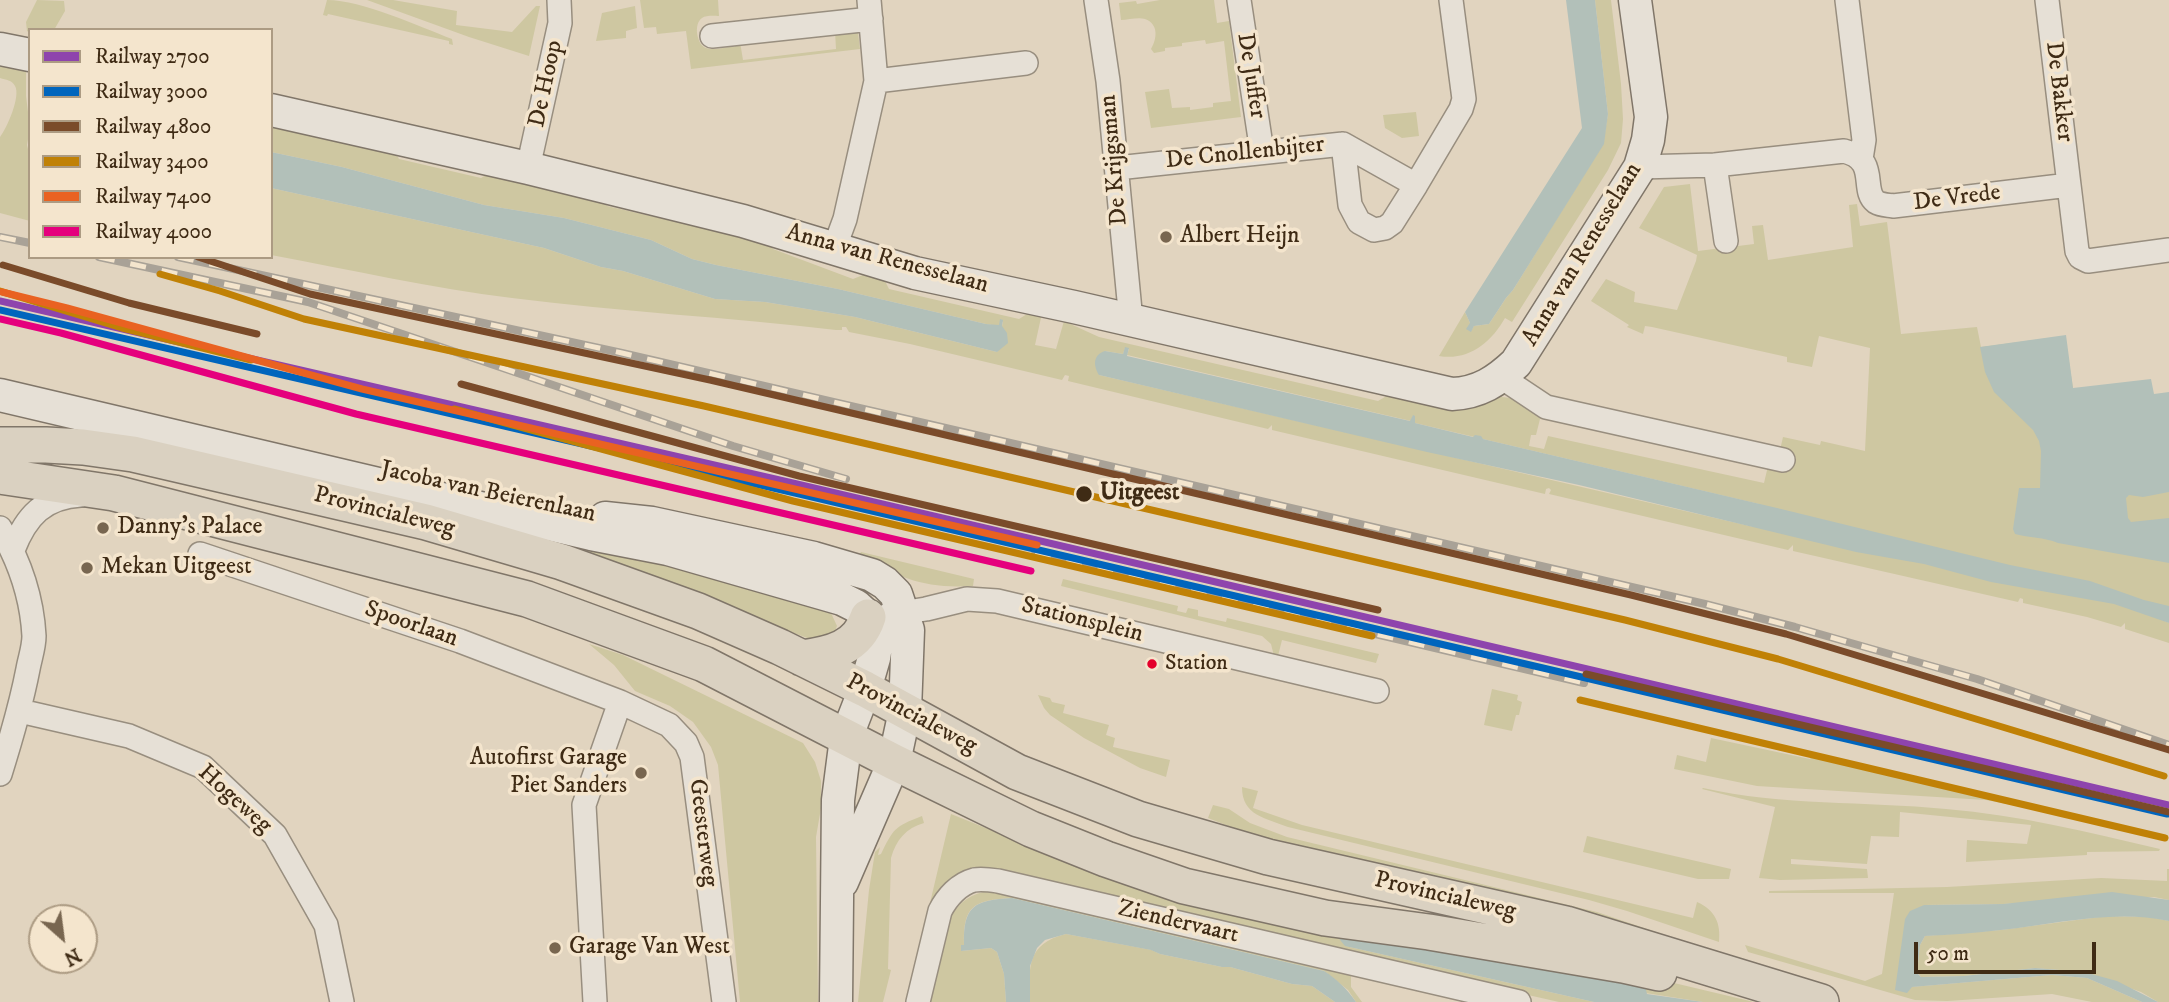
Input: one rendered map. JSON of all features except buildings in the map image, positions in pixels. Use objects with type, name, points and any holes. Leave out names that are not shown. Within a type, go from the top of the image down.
[{"type":"main road","name":"Anna van Renesselaan","points":[[273,110],[528,168],[743,221],[915,273],[1452,394],[1479,390],[1501,377],[1516,363],[1640,167],[1651,117],[1635,0]]},
{"type":"main road","points":[[0,49],[28,55]]},
{"type":"main road","name":"Jacoba van Beierenlaan","points":[[0,378],[561,514],[652,523],[814,558],[872,575],[896,594],[904,613],[909,653],[905,711]]},
{"type":"main road","name":"Jacoba van Beierenlaan","points":[[0,395],[591,534],[668,549],[842,599],[856,606],[868,617]]},
{"type":"main road","name":"Provincialeweg","points":[[0,445],[83,447],[133,454],[426,522],[562,562],[698,611],[865,689],[1017,772],[1138,819],[1268,857],[1566,924],[1821,1002]]},
{"type":"main road","name":"Provincialeweg","points":[[0,476],[114,493],[527,599],[704,664],[1031,829],[1184,886],[1325,918],[1429,932],[1623,965],[1775,1002]]},
{"type":"main road","points":[[802,658],[826,654],[852,643],[865,627],[868,617]]},
{"type":"main road","points":[[836,1002],[838,800],[846,738],[865,689],[877,640],[875,627],[868,617]]},
{"type":"main road","points":[[839,889],[894,762],[905,711]]},
{"type":"street","name":"De Hoop","points":[[528,168],[560,23],[559,0]]},
{"type":"street","name":"De Krijgsman","points":[[1096,0],[1117,169],[1131,321]]},
{"type":"street","name":"De Juffer","points":[[1239,0],[1262,152]]},
{"type":"street","points":[[1343,144],[1350,205],[1359,222],[1374,230],[1385,228],[1416,185],[1461,109],[1464,99],[1451,0]]},
{"type":"street","points":[[1640,167],[1715,165],[1844,151],[1861,159],[1864,141],[1847,0]]},
{"type":"street","name":"De Bakker","points":[[2046,0],[2069,185]]},
{"type":"street","points":[[712,36],[870,10],[876,81],[845,219],[834,248]]},
{"type":"street","points":[[876,81],[1027,63]]},
{"type":"street","name":"De Cnollenbijter","points":[[1117,169],[1343,144],[1416,185]]},
{"type":"street","name":"De Vrede","points":[[1861,159],[1867,170],[1872,198],[1878,204],[1893,206],[2069,185]]},
{"type":"street","points":[[1715,165],[1726,241]]},
{"type":"street","points":[[2069,185],[2080,257],[2088,261],[2169,250]]},
{"type":"street","points":[[1501,377],[1546,407],[1783,460]]},
{"type":"street","points":[[13,550],[17,538],[40,507],[65,496],[114,493]]},
{"type":"street","points":[[0,517],[30,518]]},
{"type":"street","points":[[0,528],[13,550],[23,576],[30,603],[34,639],[20,711],[0,774]]},
{"type":"street","name":"Spoorlaan","points":[[200,554],[460,640],[620,702]]},
{"type":"street","name":"Stationsplein","points":[[868,617],[904,613],[967,599],[997,601],[1377,691]]},
{"type":"street","points":[[595,1002],[584,805],[620,702]]},
{"type":"street","name":"Geesterweg","points":[[620,702],[669,725],[686,743],[692,757],[724,1002]]},
{"type":"street","name":"Hogeweg","points":[[20,711],[129,736],[203,767],[275,835],[326,925],[342,1002]]},
{"type":"street","name":"Ziendervaart","points":[[918,1002],[940,911],[947,898],[975,880],[998,881],[1518,1002]]},
{"type":"shaded area","points":[[37,0],[64,1],[65,11],[55,28],[28,28],[28,32],[26,22]]},
{"type":"shaded area","points":[[327,0],[357,4],[390,15],[452,39],[453,45],[449,44],[449,41],[323,15]]},
{"type":"shaded area","points":[[367,0],[393,0],[457,11],[456,25],[512,32],[536,6],[540,6],[529,56]]},
{"type":"shaded area","points":[[640,0],[718,0],[719,16],[706,16],[699,21],[698,39],[709,49],[736,46],[740,42],[743,60],[836,49],[835,31],[850,30],[858,33],[860,49],[691,69],[686,31],[657,34],[656,27],[644,28]]},
{"type":"shaded area","points":[[1160,0],[1214,0],[1217,23],[1229,21],[1241,117],[1151,128],[1145,92],[1169,89],[1172,108],[1190,107],[1190,110],[1231,101],[1224,41],[1206,44],[1205,40],[1182,43],[1182,46],[1165,48],[1165,51],[1154,53],[1151,49],[1155,41],[1155,28],[1150,21],[1142,18],[1121,20],[1119,3],[1136,1],[1137,4]]},
{"type":"shaded area","points":[[1566,0],[1595,0],[1608,114],[1604,144],[1489,324],[1474,326],[1471,332],[1466,329],[1470,323],[1465,312],[1582,128]]},
{"type":"shaded area","points":[[1595,0],[1611,0],[1621,84],[1621,143],[1608,170],[1512,322],[1505,318],[1486,342],[1469,353],[1439,356],[1465,312],[1471,331],[1474,326],[1489,324],[1603,144],[1608,114]]},
{"type":"shaded area","points":[[635,6],[637,28],[626,31],[626,38],[596,41],[602,13]]},
{"type":"shaded area","points":[[0,62],[26,68],[28,220],[0,213],[0,137],[12,112],[16,91],[12,82],[0,78]]},
{"type":"shaded area","points":[[1416,112],[1419,136],[1402,138],[1385,128],[1383,115]]},
{"type":"shaded area","points":[[273,123],[395,152],[399,159],[481,178],[491,172],[603,198],[607,206],[733,235],[742,231],[769,240],[773,249],[853,279],[863,275],[885,281],[889,289],[1019,319],[1028,311],[1042,313],[1035,345],[1056,349],[1064,321],[1099,337],[1378,401],[1390,394],[1466,408],[1480,406],[1501,396],[1519,399],[1541,415],[1536,435],[1531,435],[1529,446],[1544,449],[1548,436],[1764,483],[1768,466],[1780,450],[1783,437],[1820,445],[1821,441],[1865,451],[1870,348],[1819,336],[1812,367],[1787,362],[1787,357],[1652,327],[1645,326],[1643,334],[1627,327],[1629,325],[1591,301],[1606,279],[1635,292],[1634,302],[1677,310],[1697,255],[1639,228],[1664,187],[1690,184],[1698,251],[1754,244],[1752,226],[1763,225],[1768,260],[1853,247],[1849,205],[1857,204],[1860,226],[1887,222],[1901,334],[1977,327],[1981,347],[2065,336],[2073,388],[2153,395],[2169,393],[2169,622],[2158,618],[2169,623],[2169,643],[2125,629],[2125,623],[2121,627],[2023,603],[2020,598],[2018,602],[1793,551],[1793,545],[1788,550],[1549,494],[1549,488],[1545,494],[1272,430],[1272,425],[1268,429],[1068,381],[1069,376],[1065,375],[1062,380],[849,332],[846,327],[836,330],[512,298],[273,255],[273,188],[544,248],[715,299],[765,302],[855,317],[997,352],[1003,321],[999,326],[986,324],[838,289],[716,265],[692,259],[651,240],[564,218],[484,205],[342,167],[273,152]],"holes":[[[1125,348],[1129,349],[1127,355],[1411,421],[1415,416],[1415,423],[1759,504],[1754,527],[1099,375],[1105,351],[1123,354]]]},
{"type":"shaded area","points":[[273,152],[342,167],[484,205],[564,218],[651,240],[692,259],[716,265],[838,289],[986,324],[999,325],[1000,319],[1003,320],[1002,326],[1007,333],[1008,343],[997,352],[855,317],[765,302],[715,299],[544,248],[273,188]]},
{"type":"shaded area","points":[[2066,335],[2073,388],[2151,379],[2154,394],[2169,392],[2169,492],[2143,497],[2129,495],[2126,498],[2128,518],[2131,522],[2169,518],[2169,563],[2015,534],[2013,529],[2019,488],[2040,488],[2041,451],[2033,430],[1994,392],[1985,372],[1980,347]]},
{"type":"shaded area","points":[[1125,347],[1129,348],[1127,356],[1410,421],[1413,415],[1415,423],[1473,437],[1481,436],[1483,439],[2010,565],[2090,581],[2169,606],[2169,623],[2114,604],[1991,582],[1924,564],[1856,552],[1579,485],[1099,375],[1095,364],[1098,355],[1105,351],[1123,354]]},
{"type":"shaded area","points":[[506,519],[824,608],[831,613],[837,626],[834,633],[820,639],[810,639],[585,555],[573,546],[541,536]]},
{"type":"shaded area","points":[[861,552],[974,579],[973,586],[926,584],[859,556]]},
{"type":"shaded area","points":[[1063,579],[1178,606],[1177,611],[1186,613],[1188,608],[1198,610],[1198,616],[1226,622],[1227,618],[1379,654],[1376,663],[1282,640],[1278,656],[1274,656],[1271,644],[1262,636],[1061,586]]},
{"type":"shaded area","points":[[589,644],[623,655],[803,743],[815,762],[821,781],[821,808],[816,837],[818,1002],[740,1002],[718,765],[711,747],[693,722],[670,706],[635,691],[614,665]]},
{"type":"shaded area","points":[[1492,689],[1518,695],[1517,700],[1522,702],[1512,731],[1484,725]]},
{"type":"shaded area","points":[[1038,695],[1065,705],[1063,713],[1109,725],[1106,735],[1115,738],[1113,747],[1170,760],[1166,777],[1140,768],[1084,738],[1050,715]]},
{"type":"shaded area","points":[[1711,738],[1810,759],[1812,753],[2064,812],[2064,815],[1986,800],[1757,786],[1674,769],[1677,755],[1706,762]]},
{"type":"shaded area","points":[[1242,787],[1258,791],[1253,808],[1302,825],[1693,918],[1697,902],[1716,918],[1719,942],[1589,900],[1288,827],[1251,810],[1243,797]]},
{"type":"shaded area","points":[[1703,788],[1763,798],[2000,815],[2160,849],[1966,862],[1967,840],[2027,844],[2031,825],[1900,812],[1899,837],[1871,836],[1867,864],[1791,859],[1791,864],[1867,869],[1868,878],[1759,878],[1775,807]]},
{"type":"shaded area","points":[[1213,805],[1229,809],[1250,823],[1287,837],[1597,912],[1703,948],[1282,847],[1208,818]]},
{"type":"shaded area","points":[[951,814],[1083,867],[1674,983],[1754,1002],[1703,1002],[1345,946],[1594,1002],[1559,1002],[977,870],[913,975]]},
{"type":"shaded area","points":[[922,816],[924,823],[903,836],[891,858],[888,969],[891,970],[883,1002],[858,1002],[875,852],[880,847],[878,855],[881,854],[892,833],[900,826]]},
{"type":"shaded area","points":[[1587,836],[1731,869],[1729,879],[1698,879],[1583,852]]},
{"type":"shaded area","points":[[2167,869],[2169,900],[2154,897],[1924,905],[1909,990],[1911,987],[2052,975],[2087,978],[2142,1002],[2092,1002],[2052,994],[1947,1001],[1915,1000],[1748,952],[1745,945],[1865,981],[1882,974],[1894,893],[1769,891],[1947,887],[2101,878],[2167,881]]},
{"type":"shaded area","points":[[997,890],[1351,975],[1351,987],[1362,1002],[1356,1002],[1348,990],[1324,971],[1012,898],[979,903],[973,908],[968,914],[964,945],[961,945],[961,951],[991,948],[997,952],[1004,974],[1006,1002],[927,1002],[950,918],[963,902],[972,896]]},
{"type":"shaded area","points":[[2112,892],[2169,900],[2169,921],[2106,917],[1925,936],[1920,945],[1917,973],[1921,977],[1964,976],[2035,968],[2084,972],[2117,981],[2158,1002],[2142,1002],[2087,978],[2052,975],[1912,987],[1907,993],[1895,990],[1905,919],[1910,911],[1924,905],[2003,904]]},
{"type":"shaded area","points":[[1012,898],[1324,971],[1342,985],[1356,1002],[1335,1002],[1312,986],[1292,984],[1230,967],[1066,934],[1045,940],[1037,948],[1030,966],[1030,1002],[1006,1002],[1004,974],[997,952],[991,948],[961,951],[961,945],[964,945],[966,921],[973,908],[980,903]]},
{"type":"shaded area","points":[[2107,916],[2150,917],[2169,921],[2169,1002],[2158,1002],[2141,992],[2083,972],[2035,968],[1964,976],[1921,977],[1917,972],[1920,945],[1925,936],[2001,930]]},
{"type":"shaded area","points":[[1066,934],[1230,967],[1292,984],[1312,986],[1335,1002],[1030,1002],[1030,968],[1037,951],[1053,938]]},
{"type":"shaded area","points":[[1336,935],[1645,986],[1647,994],[1703,1002],[1594,1002],[1345,946]]},
{"type":"railway","points":[[0,237],[28,243]]},
{"type":"railway","points":[[108,259],[308,302],[733,446],[846,479]]},
{"type":"railway","points":[[187,259],[622,353],[1705,604],[1977,679],[2169,745]]},
{"type":"railway","points":[[1035,554],[1584,683]]},
{"type":"rail line","name":"4800","points":[[204,259],[310,294],[710,380],[1631,595],[1786,634],[2169,750]]},
{"type":"rail line","name":"4800","points":[[3,265],[129,303],[257,334]]},
{"type":"rail line","name":"3400","points":[[160,274],[304,319],[704,406],[1625,620],[1778,659],[2164,776]]},
{"type":"rail line","name":"3400","points":[[0,291],[122,328],[251,360]]},
{"type":"rail line","name":"7400","points":[[2,292],[362,389],[1037,545]]},
{"type":"rail line","name":"2700","points":[[0,301],[797,484],[2169,805]]},
{"type":"rail line","name":"3000","points":[[0,310],[2167,814]]},
{"type":"rail line","name":"4000","points":[[0,319],[61,333],[356,414],[1031,571]]},
{"type":"rail line","name":"4800","points":[[461,384],[799,476],[1378,610]]},
{"type":"rail line","name":"3400","points":[[454,409],[793,501],[1372,636]]},
{"type":"rail line","name":"4800","points":[[1586,674],[2169,812]]},
{"type":"rail line","name":"3400","points":[[1580,700],[2165,838]]},
{"type":"place","name":"Albert Heijn","points":[[1166,237]]},
{"type":"place","name":"Uitgeest","points":[[1084,494]]},
{"type":"place","name":"Danny's Palace","points":[[103,528]]},
{"type":"place","name":"Mekan Uitgeest","points":[[87,568]]},
{"type":"place","name":"Station","points":[[1152,664]]},
{"type":"place","name":"Autofirst Garage Piet Sanders","points":[[641,773]]},
{"type":"place","name":"Garage Van West","points":[[555,948]]}]
